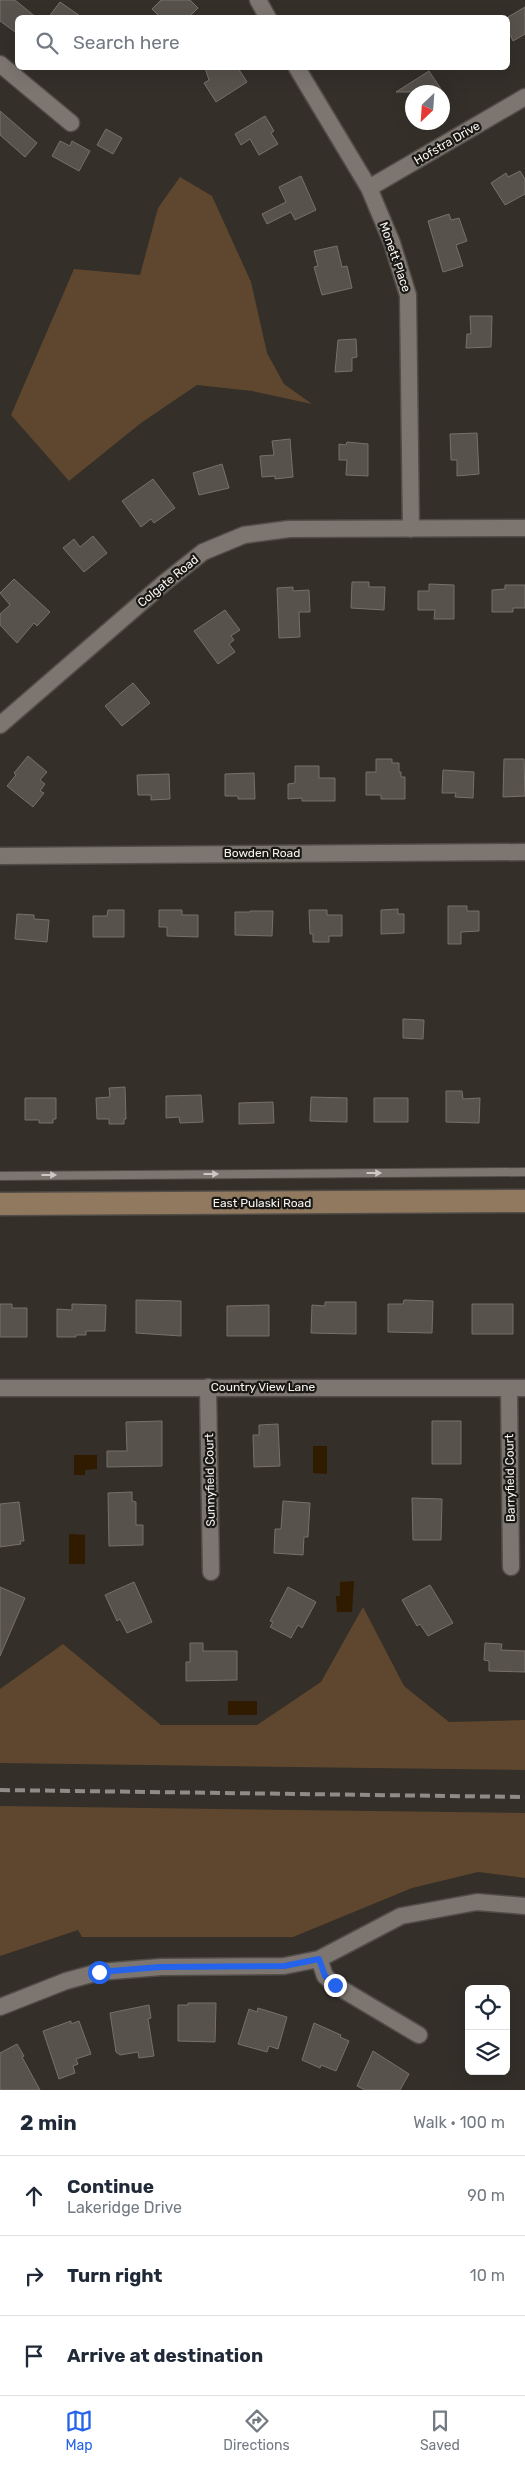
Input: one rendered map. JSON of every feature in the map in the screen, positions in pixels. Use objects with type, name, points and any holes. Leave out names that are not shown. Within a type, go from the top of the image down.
[{"type":"main road","name":"East Pulaski Road","points":[[0,1204],[525,1202]]},
{"type":"street","points":[[258,0],[266,15]]},
{"type":"street","points":[[0,64],[70,123]]},
{"type":"street","name":"Monett Place","points":[[298,70],[369,188],[392,243],[408,295],[411,529]]},
{"type":"street","name":"Hofstra Drive","points":[[369,188],[525,97]]},
{"type":"street","name":"Colgate Road","points":[[0,725],[164,583],[203,552],[244,535],[289,529],[525,528]]},
{"type":"street","name":"Bowden Road","points":[[0,856],[525,852]]},
{"type":"street","name":"Sunnyfield Court","points":[[208,1387],[211,1572]]},
{"type":"street","name":"Country View Lane","points":[[0,1388],[517,1389]]},
{"type":"street","name":"Barryfield Court","points":[[511,1567],[517,1389]]},
{"type":"street","points":[[0,2007],[66,1981],[99,1972],[160,1967],[284,1966],[319,1959],[400,1916],[477,1902],[525,1906]]},
{"type":"street","points":[[319,1959],[325,1976],[335,1985],[419,2035]]},
{"type":"lane","points":[[0,1176],[525,1172]]},
{"type":"shaded area","points":[[180,177],[212,196],[251,282],[267,353],[284,384],[312,404],[252,391],[197,385],[141,423],[69,481],[11,415],[74,269],[140,275],[158,208]]},
{"type":"shaded area","points":[[313,1446],[327,1446],[327,1474],[313,1473]]},
{"type":"shaded area","points":[[74,1455],[97,1455],[97,1469],[85,1470],[85,1475],[74,1475]]},
{"type":"shaded area","points":[[69,1534],[85,1535],[85,1564],[69,1564]]},
{"type":"shaded area","points":[[354,1581],[352,1612],[337,1612],[336,1596],[340,1596],[340,1582]]},
{"type":"shaded area","points":[[363,1607],[404,1686],[449,1722],[525,1720],[525,1770],[0,1763],[0,1689],[63,1644],[161,1725],[257,1725],[321,1682]]},
{"type":"shaded area","points":[[228,1701],[257,1701],[257,1715],[228,1715]]},
{"type":"shaded area","points":[[0,1806],[525,1813],[525,1878],[478,1872],[412,1888],[293,1937],[82,1937],[78,1930],[0,1956]]},
{"type":"building","points":[[0,0],[15,0],[33,15],[15,15],[15,32],[0,21]]},
{"type":"building","points":[[161,0],[190,0],[198,8],[191,15],[158,15],[152,9]]},
{"type":"building","points":[[60,2],[79,15],[50,15]]},
{"type":"building","points":[[525,7],[525,34],[513,41],[510,34],[510,16]]},
{"type":"building","points":[[206,70],[239,70],[247,82],[216,102],[204,83],[209,80]]},
{"type":"building","points":[[429,71],[438,85],[407,85]]},
{"type":"building","points":[[405,86],[405,92],[396,92]]},
{"type":"building","points":[[0,111],[37,143],[25,157],[0,135]]},
{"type":"building","points":[[265,116],[274,131],[271,133],[278,144],[259,155],[250,139],[241,145],[235,134]]},
{"type":"building","points":[[106,129],[122,138],[113,154],[97,145]]},
{"type":"building","points":[[60,141],[70,146],[72,141],[90,151],[79,171],[52,156]]},
{"type":"building","points":[[520,171],[525,179],[525,194],[505,205],[491,183],[506,173],[508,177]]},
{"type":"building","points":[[301,176],[316,210],[295,220],[291,212],[267,224],[262,214],[286,202],[279,187]]},
{"type":"building","points":[[449,214],[451,220],[459,218],[467,241],[456,245],[463,266],[443,272],[428,221]]},
{"type":"building","points":[[337,246],[342,267],[347,266],[352,288],[322,295],[314,267],[318,266],[314,251]]},
{"type":"building","points":[[470,316],[492,316],[491,347],[466,348],[467,334],[471,334]]},
{"type":"building","points":[[356,339],[357,357],[352,358],[352,371],[335,372],[338,340]]},
{"type":"building","points":[[477,433],[479,474],[457,476],[457,460],[451,460],[450,434]]},
{"type":"building","points":[[290,439],[293,477],[275,479],[275,476],[262,477],[260,456],[274,455],[272,441]]},
{"type":"building","points":[[347,442],[368,444],[368,476],[346,475],[347,460],[339,460],[339,444],[346,445]]},
{"type":"building","points":[[222,464],[229,488],[199,495],[193,473]]},
{"type":"building","points":[[153,479],[175,508],[154,523],[151,519],[141,527],[122,501]]},
{"type":"building","points":[[93,536],[107,553],[84,572],[63,548],[74,539],[80,547]]},
{"type":"building","points":[[14,579],[50,612],[37,626],[34,623],[17,643],[0,625],[0,614],[10,605],[0,593]]},
{"type":"building","points":[[352,582],[369,582],[369,587],[385,587],[384,610],[351,608]]},
{"type":"building","points":[[429,584],[454,585],[454,619],[434,619],[435,610],[418,610],[418,591],[429,591]]},
{"type":"building","points":[[505,585],[525,585],[525,608],[513,608],[513,612],[492,612],[492,590],[505,589]]},
{"type":"building","points":[[293,587],[293,591],[309,590],[310,612],[299,612],[300,637],[279,638],[277,588]]},
{"type":"building","points":[[225,610],[240,630],[231,636],[234,640],[229,644],[235,652],[218,664],[194,631]]},
{"type":"building","points":[[133,683],[150,703],[122,726],[105,706]]},
{"type":"building","points":[[28,756],[47,772],[40,780],[45,784],[40,791],[44,793],[33,807],[7,786],[16,775],[14,773]]},
{"type":"building","points":[[376,759],[392,759],[392,763],[399,763],[401,777],[405,777],[405,799],[381,799],[381,795],[366,795],[366,772],[376,772]]},
{"type":"building","points":[[504,759],[524,759],[525,796],[503,797]]},
{"type":"building","points":[[295,766],[319,766],[319,778],[335,778],[335,801],[302,801],[302,798],[288,799],[288,784],[295,783]]},
{"type":"building","points":[[443,770],[474,772],[473,798],[455,797],[456,793],[442,793]]},
{"type":"building","points":[[254,773],[255,799],[238,799],[238,796],[225,796],[225,774]]},
{"type":"building","points":[[169,774],[170,799],[151,800],[151,795],[138,795],[137,775]]},
{"type":"building","points":[[448,906],[467,906],[467,911],[479,911],[479,931],[461,932],[461,944],[448,944]]},
{"type":"building","points":[[398,909],[398,914],[404,914],[404,933],[381,934],[381,910]]},
{"type":"building","points":[[108,910],[124,910],[124,937],[93,937],[93,916],[107,916]]},
{"type":"building","points":[[159,910],[182,910],[182,915],[198,915],[198,937],[167,936],[167,927],[159,927]]},
{"type":"building","points":[[309,910],[327,910],[327,915],[342,915],[342,936],[329,936],[329,942],[313,942],[313,934],[310,934]]},
{"type":"building","points":[[273,911],[272,936],[235,935],[235,912]]},
{"type":"building","points":[[17,914],[34,915],[34,919],[49,920],[47,942],[15,939]]},
{"type":"building","points":[[403,1019],[424,1020],[423,1039],[403,1038]]},
{"type":"building","points":[[125,1087],[126,1119],[124,1119],[124,1124],[109,1124],[109,1119],[97,1119],[96,1098],[110,1097],[109,1088]]},
{"type":"building","points":[[446,1091],[462,1091],[463,1099],[480,1098],[479,1123],[446,1122]]},
{"type":"building","points":[[201,1095],[203,1122],[180,1123],[179,1117],[166,1118],[166,1096]]},
{"type":"building","points":[[311,1097],[347,1098],[347,1122],[310,1121]]},
{"type":"building","points":[[25,1098],[56,1098],[56,1119],[53,1119],[53,1123],[25,1120]]},
{"type":"building","points":[[374,1098],[408,1098],[408,1122],[374,1122]]},
{"type":"building","points":[[273,1102],[274,1123],[239,1124],[239,1103]]},
{"type":"building","points":[[136,1300],[181,1301],[181,1336],[136,1333]]},
{"type":"building","points":[[404,1300],[433,1301],[432,1333],[388,1332],[388,1304],[403,1304]]},
{"type":"building","points":[[325,1302],[356,1302],[356,1334],[311,1333],[312,1305],[325,1306]]},
{"type":"building","points":[[0,1304],[12,1304],[12,1308],[27,1308],[27,1337],[0,1337]]},
{"type":"building","points":[[72,1304],[106,1305],[105,1331],[86,1331],[86,1335],[76,1335],[76,1337],[57,1337],[57,1309],[72,1310]]},
{"type":"building","points":[[472,1304],[513,1304],[513,1334],[472,1334]]},
{"type":"building","points":[[269,1305],[269,1336],[227,1336],[227,1306]]},
{"type":"building","points":[[162,1421],[162,1466],[107,1467],[107,1451],[127,1451],[126,1422]]},
{"type":"building","points":[[432,1421],[461,1421],[461,1464],[432,1464]]},
{"type":"building","points":[[278,1424],[280,1466],[254,1467],[253,1435],[259,1435],[259,1425]]},
{"type":"building","points":[[132,1492],[132,1501],[136,1502],[136,1525],[143,1525],[143,1545],[109,1546],[108,1493]]},
{"type":"building","points":[[412,1498],[442,1499],[441,1540],[413,1540]]},
{"type":"building","points":[[283,1501],[310,1503],[308,1537],[304,1537],[303,1555],[274,1553],[275,1529],[281,1529]]},
{"type":"building","points":[[19,1502],[24,1541],[20,1541],[21,1544],[0,1547],[0,1504]]},
{"type":"building","points":[[134,1582],[152,1622],[127,1633],[120,1619],[117,1621],[105,1595]]},
{"type":"building","points":[[430,1585],[453,1623],[428,1636],[420,1624],[417,1626],[402,1600]]},
{"type":"building","points":[[0,1587],[25,1598],[0,1656]]},
{"type":"building","points":[[288,1587],[316,1602],[302,1628],[298,1625],[291,1638],[270,1627],[273,1622],[270,1621]]},
{"type":"building","points":[[190,1643],[203,1643],[203,1651],[237,1651],[237,1680],[186,1681],[186,1662],[190,1662]]},
{"type":"building","points":[[485,1643],[502,1644],[501,1650],[525,1651],[525,1672],[489,1671],[489,1661],[484,1660]]},
{"type":"building","points":[[188,2003],[216,2003],[215,2042],[178,2041],[178,2005],[188,2005]]},
{"type":"building","points":[[149,2005],[151,2018],[148,2019],[154,2056],[139,2058],[138,2052],[120,2055],[116,2052],[110,2013]]},
{"type":"building","points":[[258,2008],[287,2017],[278,2049],[269,2046],[267,2052],[238,2044],[249,2009],[257,2012]]},
{"type":"building","points":[[71,2021],[71,2024],[79,2021],[91,2054],[76,2059],[78,2064],[73,2066],[75,2073],[59,2079],[43,2031]]},
{"type":"building","points":[[314,2023],[341,2035],[340,2037],[349,2041],[336,2071],[321,2065],[320,2068],[302,2060]]},
{"type":"building","points":[[17,2044],[40,2090],[0,2090],[0,2053]]},
{"type":"building","points":[[373,2051],[409,2074],[400,2090],[365,2090],[357,2086]]},
{"type":"railway","points":[[0,1790],[525,1797]]},
{"type":"route","points":[[99,1972],[160,1967],[208,1966],[251,1968],[284,1966],[319,1959],[325,1976],[335,1985]]}]
